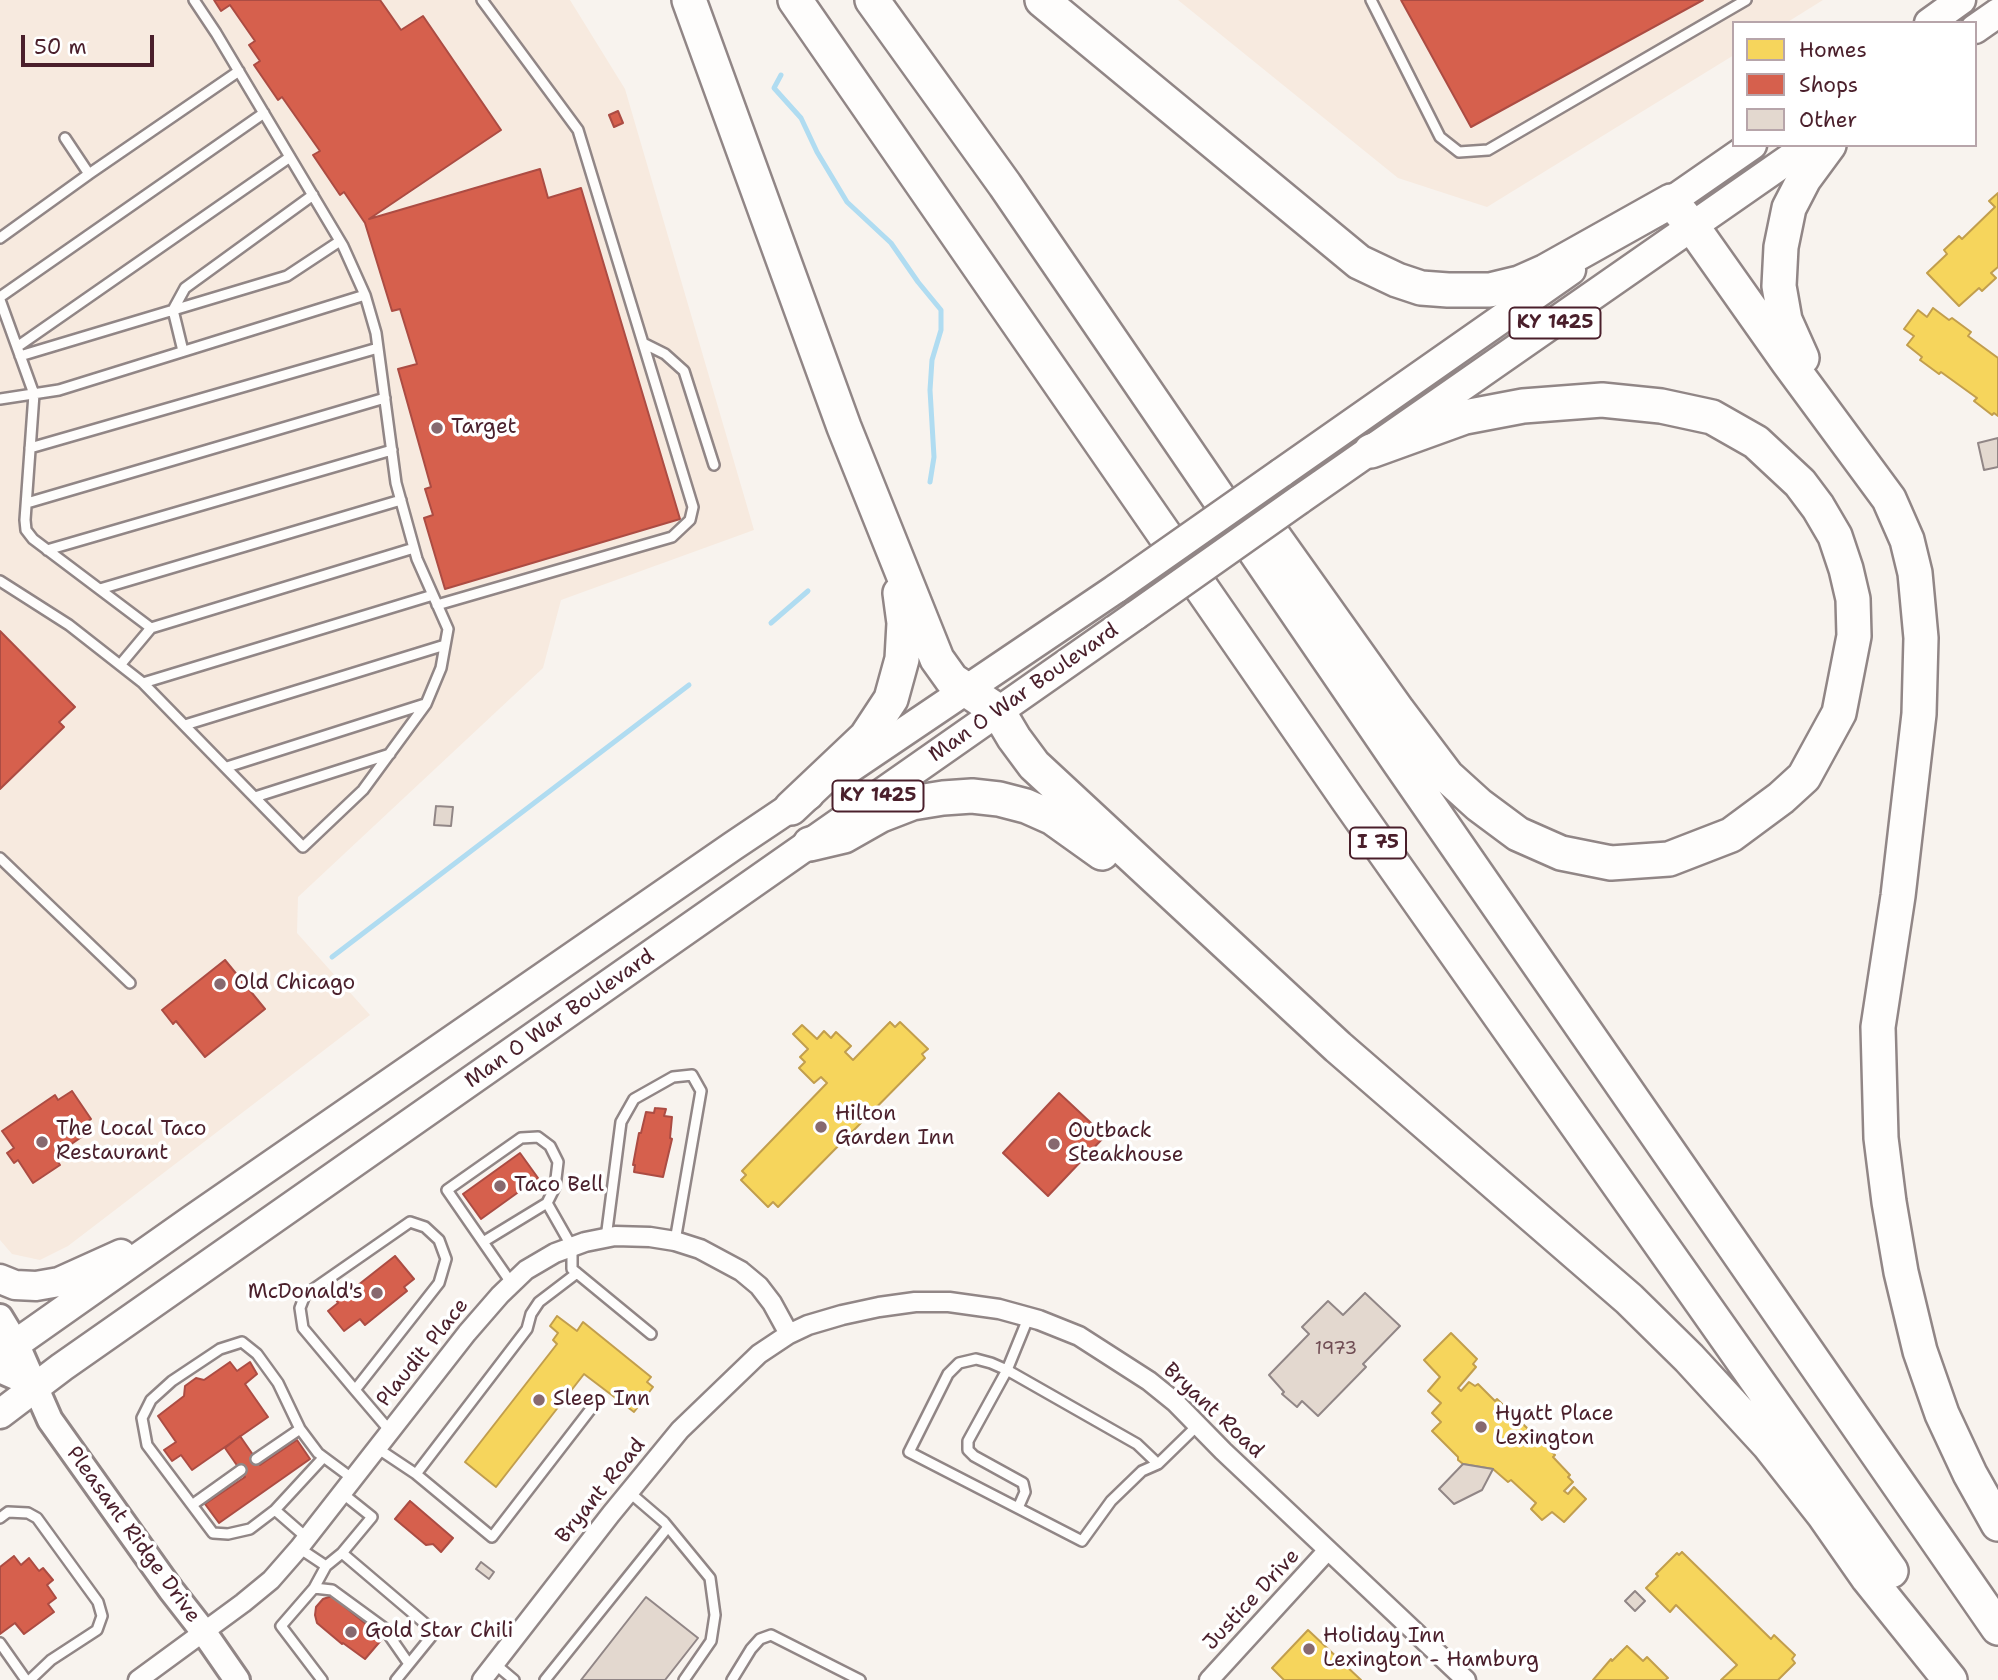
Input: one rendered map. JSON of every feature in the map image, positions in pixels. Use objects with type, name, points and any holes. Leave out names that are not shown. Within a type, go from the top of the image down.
[{"type":"highway","points":[[689,0],[844,427],[937,659],[952,680],[998,711],[1034,765],[1348,1056],[1629,1299],[1689,1358],[1769,1445],[1868,1577],[1950,1680]]},
{"type":"highway","name":"I 75","points":[[795,0],[1348,800],[1968,1680]]},
{"type":"highway","points":[[872,0],[1005,185],[1397,759],[1998,1628]]},
{"type":"highway","points":[[1042,0],[1359,262],[1421,288],[1490,290],[1519,282],[1546,271],[1671,201],[1692,226],[1889,499],[1907,540],[1915,573],[1921,638],[1919,714],[1898,896],[1878,1027],[1881,1138],[1901,1272],[1920,1351],[1942,1414],[1970,1474],[1998,1524]]},
{"type":"highway","points":[[1828,147],[1804,179],[1789,208],[1781,247],[1779,286],[1785,320],[1796,348],[1842,434]]},
{"type":"highway","points":[[1005,185],[1165,383],[1447,776],[1499,820],[1518,834],[1561,853],[1611,863],[1669,859],[1731,835],[1782,799],[1804,777],[1839,713],[1854,636],[1853,599],[1835,537],[1818,507],[1800,483],[1756,442],[1712,417],[1661,405],[1602,400],[1523,405],[1465,417],[1371,451]]},
{"type":"highway","points":[[791,808],[866,737],[891,699],[898,678],[904,622],[898,583],[883,523]]},
{"type":"highway","points":[[810,844],[844,836],[881,815],[912,803],[972,796],[1026,806],[1053,818],[1080,836],[1311,1021]]},
{"type":"main road","points":[[1932,21],[1961,0]]},
{"type":"main road","points":[[1977,28],[1998,13]]},
{"type":"main road","name":"Man O War Boulevard","points":[[8,1350],[733,846],[1117,588],[1749,147]]},
{"type":"main road","name":"Man O War Boulevard","points":[[0,1414],[36,1386],[998,711],[1806,147]]},
{"type":"main road","points":[[0,1279],[15,1285],[36,1286],[59,1282],[193,1219]]},
{"type":"street","name":"Plaudit Place","points":[[138,1680],[271,1580],[467,1333],[526,1270],[555,1253],[615,1236],[675,1241],[710,1254],[741,1271],[759,1286],[772,1303],[789,1334]]},
{"type":"street","name":"Bryant Road","points":[[482,1680],[680,1430],[759,1354],[808,1325],[842,1315],[915,1302],[949,1302],[999,1309],[1079,1336],[1149,1381],[1466,1680]]},
{"type":"street","name":"Pleasant Ridge Drive","points":[[0,1317],[8,1350],[36,1386],[50,1420],[237,1680]]},
{"type":"street","points":[[0,1370],[36,1386]]},
{"type":"street","name":"Justice Drive","points":[[1210,1680],[1328,1550]]},
{"type":"lane","points":[[0,581],[69,625],[143,682],[303,847],[363,790],[426,704],[441,668],[447,629],[414,548],[396,483],[376,333],[365,295],[340,242],[313,195],[194,0]]},
{"type":"lane","points":[[143,682],[672,537],[690,520],[693,507],[578,130],[482,0]]},
{"type":"lane","points":[[1371,0],[1440,137],[1459,152],[1488,150],[1746,0]]},
{"type":"lane","points":[[0,238],[239,71]]},
{"type":"lane","points":[[151,628],[47,550],[26,530],[34,394],[0,299],[264,113]]},
{"type":"lane","points":[[65,138],[89,174]]},
{"type":"lane","points":[[19,351],[290,157]]},
{"type":"lane","points":[[184,351],[173,310],[185,288],[313,195]]},
{"type":"lane","points":[[19,351],[287,276],[340,242]]},
{"type":"lane","points":[[0,399],[59,390],[365,295]]},
{"type":"lane","points":[[643,343],[665,354],[684,371],[714,465]]},
{"type":"lane","points":[[30,448],[378,348]]},
{"type":"lane","points":[[27,503],[385,398]]},
{"type":"lane","points":[[47,550],[392,450]]},
{"type":"lane","points":[[100,589],[401,499]]},
{"type":"lane","points":[[120,665],[151,628],[414,548]]},
{"type":"lane","points":[[185,725],[445,645]]},
{"type":"lane","points":[[227,767],[426,704]]},
{"type":"lane","points":[[255,797],[390,754]]},
{"type":"lane","points":[[0,858],[130,983]]},
{"type":"lane","points":[[606,1238],[621,1122],[634,1099],[673,1077],[692,1075],[701,1091],[675,1241]]},
{"type":"lane","points":[[483,1242],[547,1203],[555,1187],[558,1162],[550,1146],[538,1137],[521,1138],[447,1190],[512,1284]]},
{"type":"lane","points":[[547,1203],[572,1247],[572,1269],[651,1334]]},
{"type":"lane","points":[[355,1390],[439,1283],[446,1259],[439,1240],[425,1227],[410,1222],[305,1295],[300,1308],[303,1328],[390,1432]]},
{"type":"lane","points":[[416,1474],[527,1329],[531,1314],[539,1302],[577,1273]]},
{"type":"lane","points":[[1018,1508],[1025,1492],[1023,1483],[974,1456],[968,1450],[968,1441],[1007,1370],[1029,1317]]},
{"type":"lane","points":[[322,1680],[281,1626],[314,1588],[326,1566],[342,1553],[372,1517],[299,1429],[278,1383],[257,1354],[242,1342],[219,1349],[172,1381],[151,1399],[142,1418],[146,1445],[214,1533],[228,1534],[250,1529],[275,1510],[323,1458]]},
{"type":"lane","points":[[1158,1464],[1137,1444],[1007,1370],[976,1359],[959,1363],[948,1374],[909,1452],[1082,1541],[1111,1501],[1142,1471],[1158,1464],[1198,1425]]},
{"type":"lane","points":[[377,1448],[416,1474],[492,1537],[590,1410]]},
{"type":"lane","points":[[256,1459],[299,1429]]},
{"type":"lane","points":[[192,1505],[241,1471]]},
{"type":"lane","points":[[629,1492],[668,1527],[710,1577],[715,1615],[711,1640],[684,1680]]},
{"type":"lane","points":[[275,1510],[326,1566]]},
{"type":"lane","points":[[0,1518],[8,1512],[28,1513],[37,1518],[98,1602],[102,1616],[97,1630],[51,1660],[28,1680],[0,1643]]},
{"type":"lane","points":[[545,1680],[668,1527]]},
{"type":"lane","points":[[342,1553],[435,1632],[396,1680]]},
{"type":"lane","points":[[314,1588],[332,1590],[384,1628],[409,1664]]},
{"type":"lane","points":[[732,1680],[751,1649],[760,1639],[771,1636],[860,1680]]},
{"type":"lane","points":[[495,1664],[514,1680]]},
{"type":"shaded area","points":[[0,0],[570,0],[625,89],[754,530],[561,600],[543,668],[298,897],[297,933],[370,1015],[68,1246],[40,1260],[12,1254],[0,1240]]},
{"type":"shaded area","points":[[1178,0],[1823,0],[1789,21],[1732,21],[1732,56],[1487,207],[1398,178]]},
{"type":"building: Homes","points":[[1998,193],[1998,267],[1991,273],[1996,278],[1982,291],[1979,288],[1959,306],[1927,273],[1947,254],[1944,250],[1959,236],[1962,239],[1995,207],[1989,201]]},
{"type":"building: Homes","points":[[1933,308],[1971,332],[1968,336],[1998,358],[1998,416],[1994,413],[1992,415],[1974,401],[1977,398],[1920,360],[1922,357],[1907,345],[1914,336],[1904,329],[1918,310],[1927,317]]},
{"type":"building: Homes","name":"Hilton Garden Inn","points":[[890,1022],[895,1027],[900,1022],[928,1049],[922,1054],[925,1058],[778,1207],[773,1202],[768,1207],[741,1180],[746,1175],[742,1171],[827,1083],[821,1077],[814,1083],[799,1068],[805,1062],[800,1057],[808,1049],[793,1034],[802,1025],[817,1039],[824,1031],[831,1038],[836,1032],[851,1046],[845,1052],[853,1060]]},
{"type":"building: Homes","name":"Sleep Inn","points":[[557,1316],[577,1331],[583,1322],[651,1377],[647,1382],[653,1387],[634,1412],[584,1374],[496,1487],[465,1462],[557,1344],[553,1340],[558,1333],[550,1326]]},
{"type":"building: Homes","name":"Hyatt Place Lexington","points":[[1451,1333],[1477,1359],[1473,1364],[1476,1367],[1458,1388],[1461,1391],[1469,1382],[1475,1386],[1478,1384],[1495,1401],[1497,1399],[1555,1455],[1553,1457],[1570,1475],[1568,1477],[1573,1482],[1564,1491],[1568,1494],[1574,1487],[1586,1499],[1564,1522],[1552,1512],[1542,1520],[1531,1509],[1536,1503],[1511,1480],[1508,1482],[1493,1469],[1463,1464],[1432,1431],[1441,1422],[1432,1413],[1441,1403],[1428,1391],[1440,1377],[1424,1360]]},
{"type":"building: Homes","points":[[1682,1552],[1771,1639],[1774,1635],[1795,1655],[1792,1659],[1795,1663],[1778,1680],[1721,1680],[1737,1665],[1676,1605],[1670,1612],[1646,1588],[1677,1553],[1679,1555]]},
{"type":"building: Homes","name":"Holiday Inn Lexington - Hamburg","points":[[1308,1630],[1361,1680],[1284,1680],[1272,1668]]},
{"type":"building: Homes","points":[[1627,1646],[1643,1661],[1647,1657],[1668,1678],[1593,1680],[1611,1659],[1612,1661]]},
{"type":"building: Shops","points":[[214,0],[380,0],[401,30],[423,16],[501,130],[369,219],[540,169],[548,198],[581,188],[680,519],[445,589],[424,518],[433,515],[425,489],[431,487],[398,369],[417,364],[400,309],[392,311],[365,223],[344,192],[340,195],[313,155],[320,151],[282,97],[278,100],[254,65],[260,61],[249,45],[255,41],[230,5],[221,11]]},
{"type":"building: Shops","points":[[1401,0],[1703,0],[1471,127]]},
{"type":"building: Shops","points":[[618,111],[623,123],[614,127],[609,115]]},
{"type":"building: Shops","points":[[0,631],[75,707],[59,722],[64,727],[0,789]]},
{"type":"building: Shops","name":"Old Chicago","points":[[225,960],[265,1009],[205,1057],[176,1021],[173,1024],[162,1010]]},
{"type":"building: Shops","name":"The Local Taco Restaurant","points":[[72,1091],[91,1119],[78,1128],[83,1136],[54,1156],[60,1165],[33,1183],[18,1160],[14,1163],[7,1153],[14,1148],[2,1131],[55,1095],[58,1100]]},
{"type":"building: Shops","name":"Outback Steakhouse","points":[[1059,1093],[1105,1136],[1048,1196],[1003,1153]]},
{"type":"building: Shops","points":[[655,1108],[666,1109],[664,1116],[672,1117],[672,1139],[663,1177],[634,1172],[633,1165],[646,1112],[654,1113]]},
{"type":"building: Shops","name":"Taco Bell","points":[[520,1153],[538,1178],[481,1219],[463,1194]]},
{"type":"building: Shops","name":"McDonald's","points":[[395,1256],[414,1279],[404,1287],[407,1291],[365,1325],[360,1319],[344,1331],[328,1311],[338,1303],[335,1298],[347,1289],[351,1294],[353,1289]]},
{"type":"building: Shops","points":[[230,1362],[237,1371],[250,1362],[257,1374],[245,1384],[268,1417],[192,1470],[181,1455],[172,1461],[164,1450],[176,1442],[158,1416],[184,1396],[185,1386],[196,1378],[204,1380]]},
{"type":"building: Shops","points":[[240,1436],[260,1465],[297,1440],[310,1459],[219,1523],[205,1504],[245,1477],[225,1448]]},
{"type":"building: Shops","points":[[410,1501],[453,1538],[441,1552],[433,1544],[426,1545],[395,1519]]},
{"type":"building: Shops","points":[[14,1556],[21,1565],[29,1558],[39,1571],[43,1568],[53,1580],[47,1585],[56,1598],[48,1604],[54,1612],[24,1634],[15,1623],[0,1634],[0,1567]]},
{"type":"building: Shops","name":"Gold Star Chili","points":[[329,1597],[337,1597],[348,1604],[345,1607],[383,1638],[365,1659],[317,1623],[316,1607]]},
{"type":"building: Other","points":[[1998,438],[1998,467],[1984,470],[1978,443]]},
{"type":"building: Other","points":[[436,806],[453,807],[451,826],[434,825]]},
{"type":"building: Other","points":[[1365,1293],[1400,1326],[1363,1364],[1366,1367],[1318,1416],[1302,1401],[1297,1407],[1282,1394],[1284,1392],[1269,1375],[1309,1334],[1302,1327],[1328,1301],[1343,1315]]},
{"type":"building: Other","points":[[1463,1464],[1493,1469],[1482,1490],[1454,1504],[1439,1489]]},
{"type":"building: Other","points":[[481,1562],[494,1572],[489,1579],[476,1569]]},
{"type":"building: Other","points":[[1635,1591],[1645,1601],[1635,1611],[1625,1601]]},
{"type":"building: Other","points":[[646,1597],[698,1638],[665,1680],[581,1680]]},
{"type":"waterway","points":[[781,75],[774,88],[801,118],[817,152],[847,202],[891,243],[941,310],[941,330],[932,360],[930,390],[934,457],[930,482]]},
{"type":"waterway","points":[[771,623],[808,591]]},
{"type":"waterway","points":[[332,957],[689,685]]},
{"type":"place","name":"Target","points":[[437,428]]},
{"type":"place","name":"Old Chicago","points":[[220,984]]},
{"type":"place","name":"Hilton Garden Inn","points":[[821,1127]]},
{"type":"place","name":"The Local Taco Restaurant","points":[[42,1142]]},
{"type":"place","name":"Outback Steakhouse","points":[[1054,1144]]},
{"type":"place","name":"Taco Bell","points":[[500,1186]]},
{"type":"place","name":"McDonald's","points":[[377,1293]]},
{"type":"place","name":"Sleep Inn","points":[[539,1400]]},
{"type":"place","name":"Hyatt Place Lexington","points":[[1481,1427]]},
{"type":"place","name":"Gold Star Chili","points":[[351,1632]]},
{"type":"place","name":"Holiday Inn Lexington - Hamburg","points":[[1309,1649]]}]
